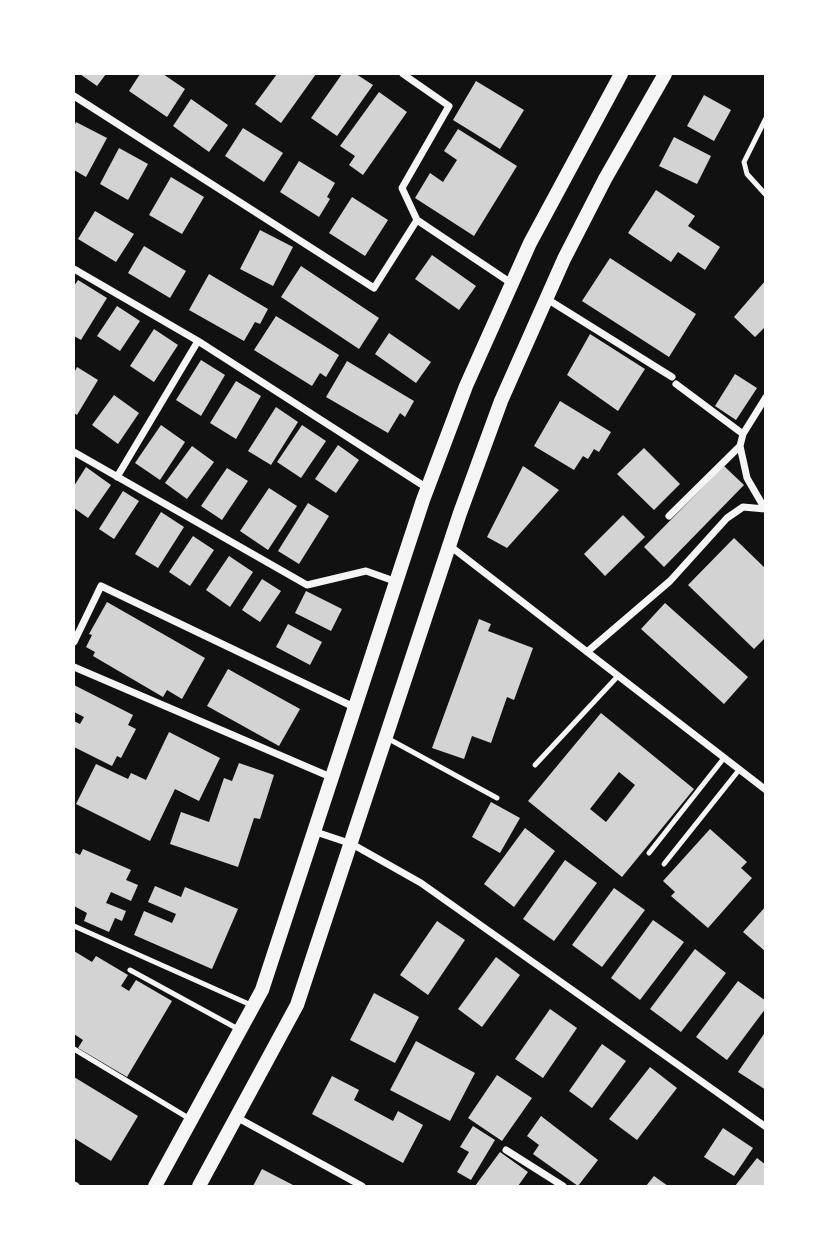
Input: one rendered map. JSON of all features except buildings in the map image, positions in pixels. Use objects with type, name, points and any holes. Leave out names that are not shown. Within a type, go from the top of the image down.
[{"type":"main road","points":[[155,1186],[262,990],[428,489],[466,386],[571,161],[621,74]]},
{"type":"main road","points":[[199,1186],[297,1005],[449,545],[501,401],[605,179],[665,74]]},
{"type":"street","points":[[403,74],[449,106],[402,188],[417,220],[512,283]]},
{"type":"street","points":[[74,96],[374,288],[417,220]]},
{"type":"street","points":[[74,269],[198,341],[428,489]]},
{"type":"street","points":[[547,298],[674,380],[743,434]]},
{"type":"street","points":[[117,477],[198,341]]},
{"type":"street","points":[[765,397],[743,434],[740,446],[747,478],[765,509]]},
{"type":"street","points":[[669,516],[740,446]]},
{"type":"street","points":[[74,452],[307,585],[366,571],[397,582]]},
{"type":"street","points":[[587,652],[662,588],[727,518],[743,507],[765,509]]},
{"type":"street","points":[[449,545],[765,790]]},
{"type":"street","points":[[74,642],[101,586],[356,708]]},
{"type":"street","points":[[74,667],[333,779]]},
{"type":"street","points":[[316,832],[352,844],[421,883],[765,1127]]},
{"type":"street","points":[[238,1118],[362,1186]]},
{"type":"street","points":[[506,1150],[563,1186]]},
{"type":"lane","points":[[765,118],[744,162],[747,174],[765,195]]},
{"type":"lane","points":[[534,765],[618,676]]},
{"type":"lane","points":[[387,738],[497,798]]},
{"type":"lane","points":[[649,853],[724,758]]},
{"type":"lane","points":[[664,864],[739,770]]},
{"type":"lane","points":[[74,926],[254,1006]]},
{"type":"lane","points":[[130,971],[241,1030]]},
{"type":"lane","points":[[74,1049],[192,1121]]}]
